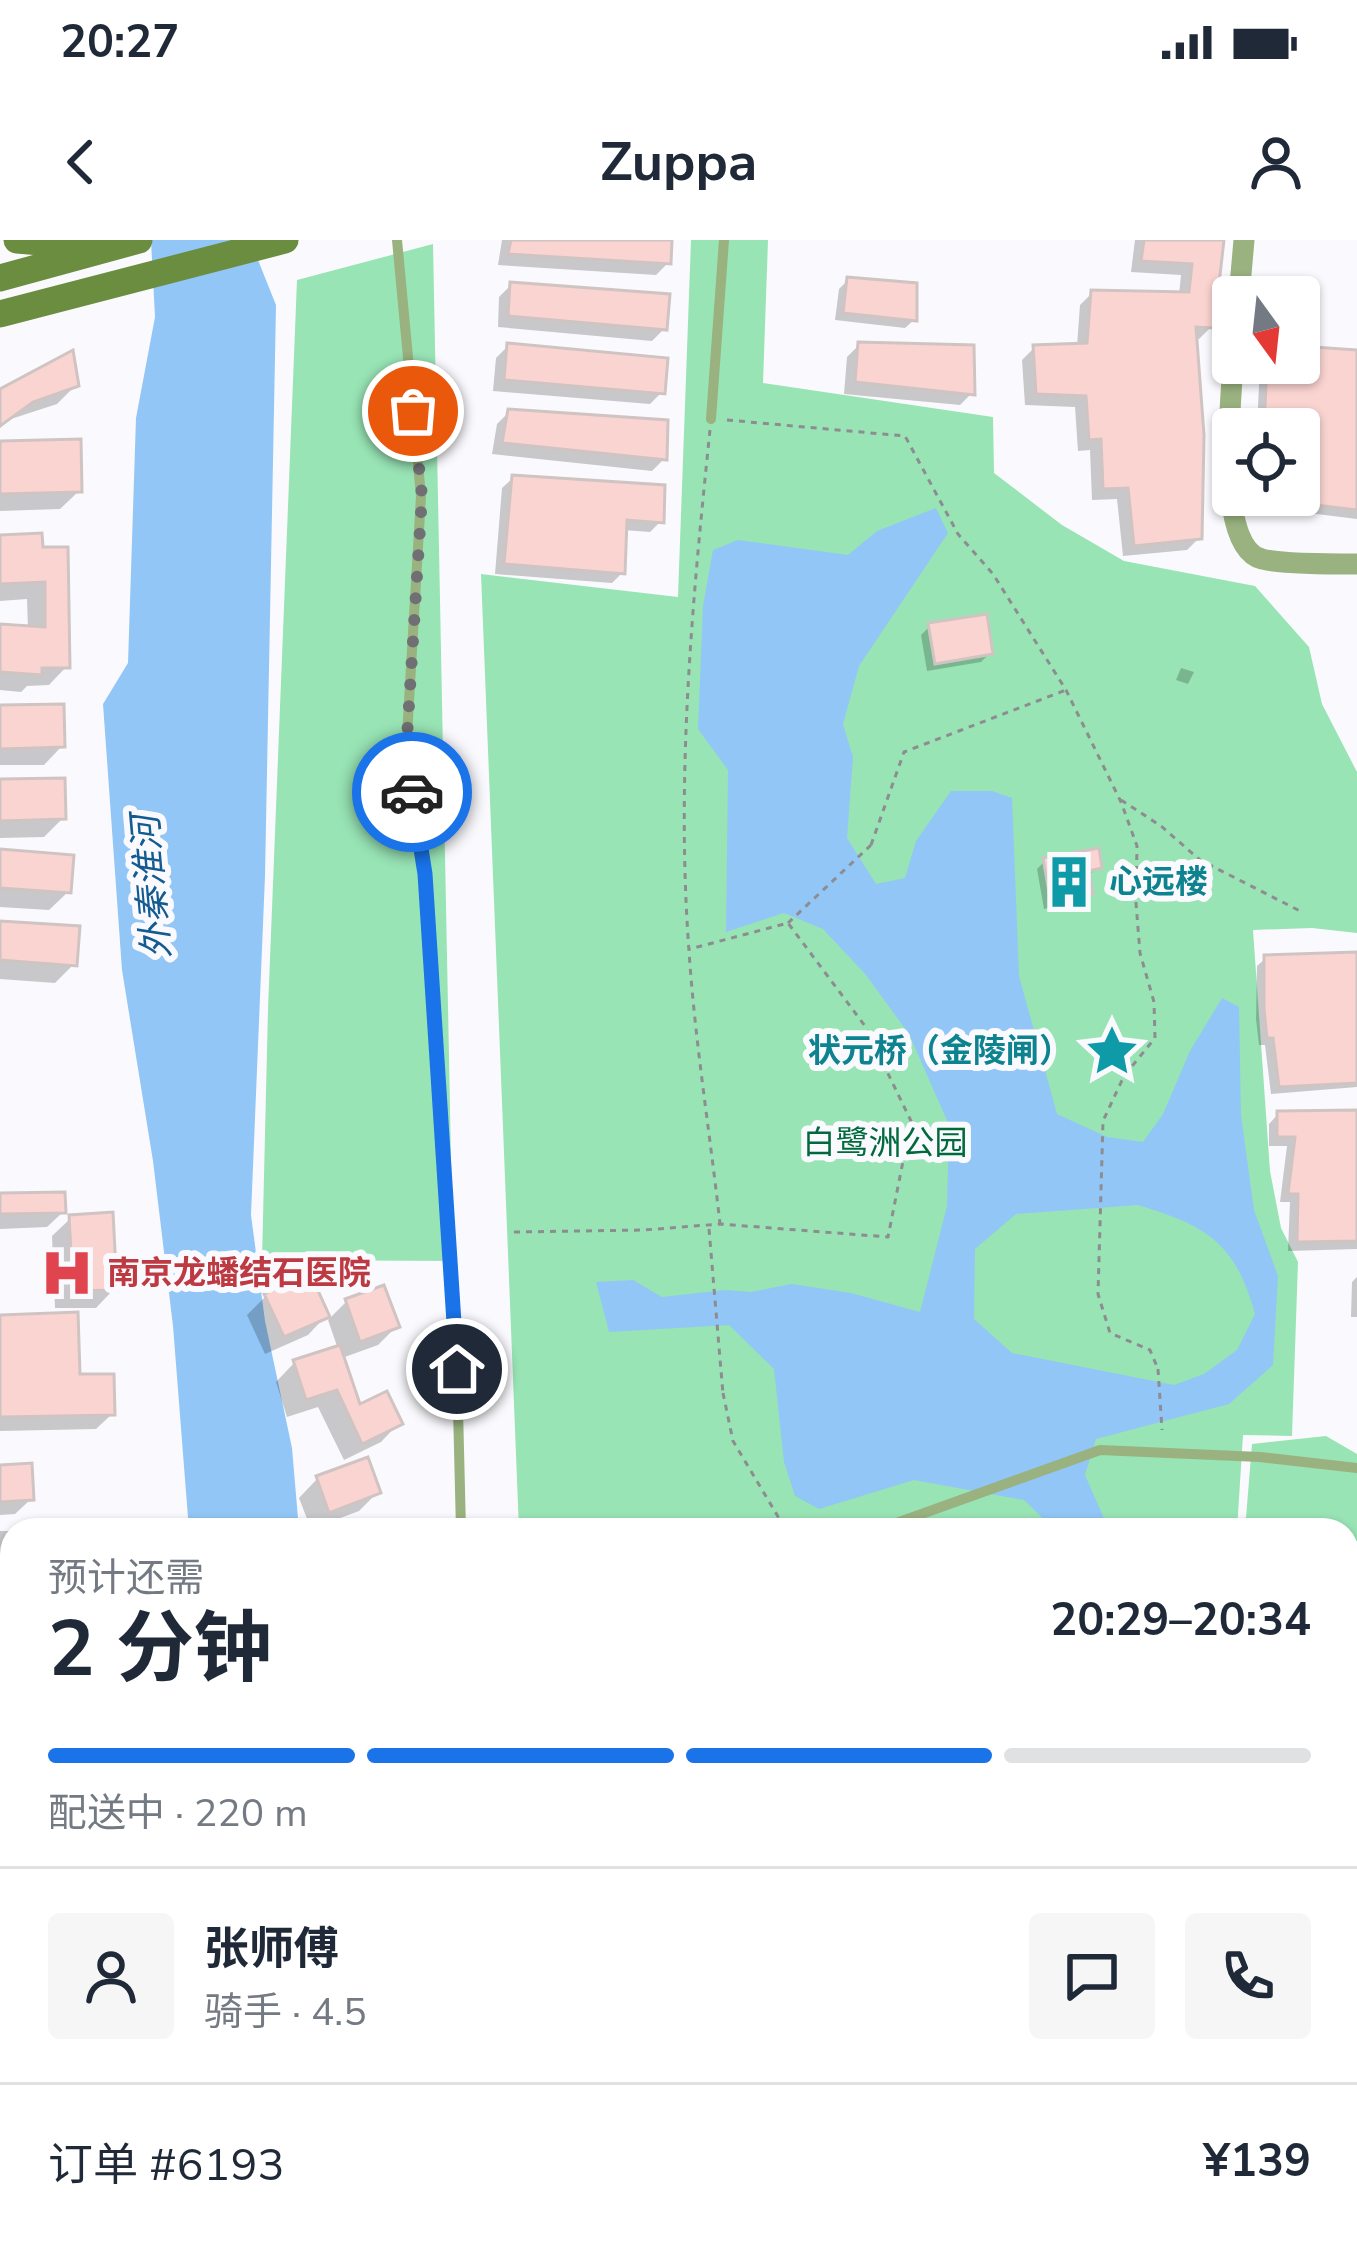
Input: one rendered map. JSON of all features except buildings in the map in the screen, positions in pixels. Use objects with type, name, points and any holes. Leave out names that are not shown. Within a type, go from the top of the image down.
[{"type":"main road","points":[[17,240],[110,248]]},
{"type":"main road","points":[[0,278],[139,240]]},
{"type":"main road","points":[[0,314],[287,240]]},
{"type":"street","points":[[1241,276],[1244,240]]},
{"type":"street","points":[[1232,384],[1230,468],[1238,541],[1259,559],[1357,565]]},
{"type":"lane","points":[[397,240],[422,496],[406,753],[425,874],[455,1328],[461,1518]]},
{"type":"lane","points":[[711,419],[724,240]]},
{"type":"lane","points":[[913,1518],[1100,1450],[1260,1457],[1357,1468]]},
{"type":"path","points":[[720,1224],[688,950],[687,656],[711,419],[905,436],[958,533],[993,574],[1066,690],[1137,846],[1140,952],[1154,1002],[1155,1038],[1124,1076],[1103,1121],[1098,1294],[1111,1333],[1150,1350],[1158,1369],[1162,1430]]},
{"type":"path","points":[[688,950],[788,923],[871,845],[904,752],[1066,690]]},
{"type":"path","points":[[1119,799],[1161,826],[1200,860],[1302,912]]},
{"type":"path","points":[[514,1232],[720,1224],[889,1237],[911,1121],[865,1026],[788,923]]},
{"type":"path","points":[[709,1225],[717,1340],[733,1441],[779,1518]]},
{"type":"green space","name":"白鹭洲公园","points":[[691,240],[768,240],[763,383],[993,417],[994,473],[1062,525],[1124,561],[1255,586],[1309,647],[1322,704],[1357,772],[1357,933],[1312,928],[1253,930],[1270,1171],[1281,1228],[1298,1262],[1292,1436],[1243,1435],[1238,1518],[519,1518],[481,574],[678,597]]},
{"type":"green space","points":[[433,244],[453,1261],[262,1260],[297,280]]},
{"type":"green space","points":[[1326,1436],[1357,1454],[1357,1518],[1246,1518],[1252,1444]]},
{"type":"water","name":"外秦淮河","points":[[151,240],[250,240],[276,305],[265,876],[251,1215],[265,1321],[292,1448],[298,1518],[188,1518],[173,1326],[153,1161],[122,970],[103,704],[128,663],[136,418],[155,317]]},
{"type":"water","points":[[936,508],[948,533],[859,666],[843,724],[853,757],[847,838],[876,884],[905,878],[916,841],[951,791],[992,791],[1012,798],[1019,976],[1057,1114],[1107,1137],[1143,1142],[1163,1114],[1190,1051],[1222,998],[1239,1007],[1241,1115],[1254,1210],[1278,1276],[1273,1365],[1229,1404],[1096,1439],[1085,1475],[1104,1518],[1043,1518],[1024,1500],[914,1480],[819,1509],[795,1496],[784,1462],[774,1369],[729,1325],[609,1332],[596,1282],[633,1280],[662,1297],[751,1292],[792,1284],[851,1293],[920,1312],[947,1206],[949,1125],[909,1034],[866,975],[823,929],[784,913],[726,932],[728,770],[698,729],[703,606],[713,550],[738,540],[848,555],[877,531]],"holes":[[[1138,1205],[1183,1221],[1227,1253],[1255,1314],[1237,1350],[1204,1374],[1174,1385],[1012,1353],[974,1319],[975,1249],[1016,1214]]]},
{"type":"way so far","points":[[412,792],[406,753],[422,496],[413,411]]},
{"type":"place","name":"心远楼","points":[[1069,882]]},
{"type":"place","name":"状元桥（金陵闸）","points":[[1112,1051]]},
{"type":"place","name":"南京龙蟠结石医院","points":[[67,1273]]},
{"type":"route","points":[[412,792],[425,874],[457,1369]]}]
